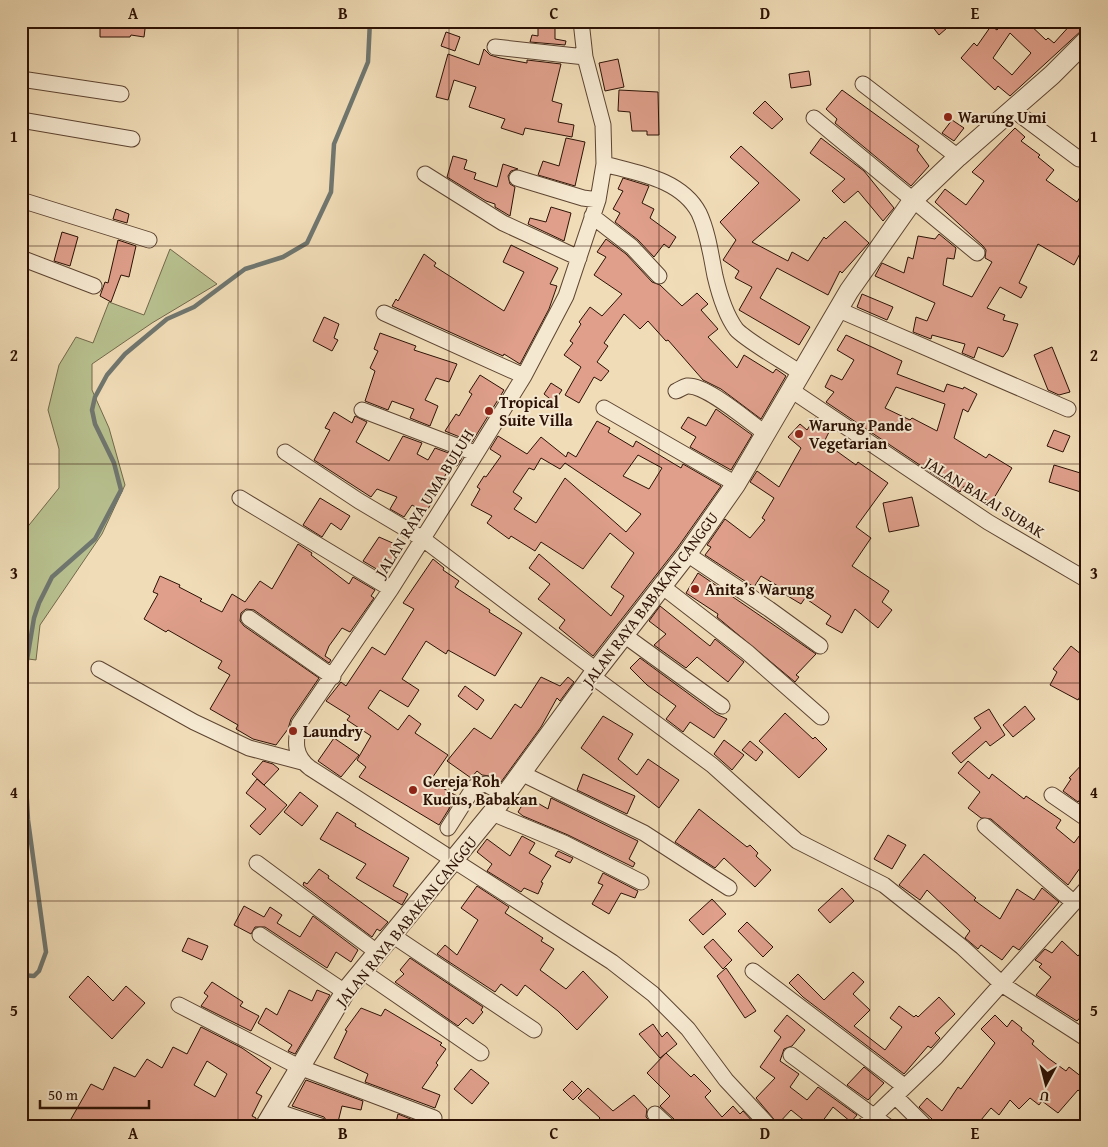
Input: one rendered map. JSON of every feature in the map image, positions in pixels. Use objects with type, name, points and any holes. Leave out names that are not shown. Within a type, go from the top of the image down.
[{"type":"street","name":"JALAN RAYA UMA BULUH","points":[[302,762],[296,748],[300,724],[423,539],[524,376],[566,296],[598,200],[604,164],[603,124],[585,57],[581,21]]},
{"type":"street","name":"JALAN RAYA BABAKAN CANGGU","points":[[269,1118],[345,992],[492,813],[594,673],[687,554],[736,484],[881,243],[913,200],[958,157],[1052,75],[1087,40]]},
{"type":"street","points":[[495,47],[585,57]]},
{"type":"street","points":[[21,79],[121,94]]},
{"type":"street","points":[[863,84],[958,157]]},
{"type":"street","points":[[1012,109],[1079,160]]},
{"type":"street","points":[[814,118],[976,253]]},
{"type":"street","points":[[21,120],[132,139]]},
{"type":"street","points":[[604,164],[667,183],[686,198],[698,212],[704,228],[718,288],[726,311],[736,330],[802,374]]},
{"type":"street","points":[[425,174],[503,223],[579,258]]},
{"type":"street","points":[[517,178],[583,198],[598,200]]},
{"type":"street","points":[[21,200],[149,240]]},
{"type":"street","points":[[592,216],[632,247],[659,276]]},
{"type":"street","points":[[21,258],[94,286]]},
{"type":"street","points":[[839,310],[1068,409]]},
{"type":"street","points":[[384,313],[524,376]]},
{"type":"street","points":[[676,391],[686,386],[711,394],[765,433]]},
{"type":"street","name":"JALAN BALAI SUBAK","points":[[791,390],[988,522],[1087,580]]},
{"type":"street","points":[[604,408],[736,484]]},
{"type":"street","points":[[362,410],[475,453]]},
{"type":"street","points":[[285,452],[359,501],[423,539],[712,765],[797,841],[884,885],[962,948],[1003,985],[1087,1039]]},
{"type":"street","points":[[240,498],[391,589]]},
{"type":"street","points":[[687,554],[769,608],[820,646]]},
{"type":"street","points":[[663,587],[747,652],[821,717]]},
{"type":"street","points":[[249,618],[333,677]]},
{"type":"street","points":[[624,635],[722,706]]},
{"type":"street","points":[[99,669],[194,722],[248,748],[302,762],[612,962],[653,994],[688,1029],[726,1080],[769,1126]]},
{"type":"street","points":[[521,773],[644,833],[729,888]]},
{"type":"street","points":[[448,828],[474,788],[486,784],[505,795]]},
{"type":"street","points":[[1052,795],[1087,819]]},
{"type":"street","points":[[492,813],[564,843],[641,882]]},
{"type":"street","points":[[985,826],[1074,902]]},
{"type":"street","points":[[257,863],[377,952]]},
{"type":"street","points":[[864,1126],[936,1057],[1003,985],[1087,888]]},
{"type":"street","points":[[260,935],[345,992]]},
{"type":"street","points":[[392,935],[534,1030]]},
{"type":"street","points":[[752,970],[900,1091],[925,1126]]},
{"type":"street","points":[[362,971],[481,1053]]},
{"type":"street","points":[[179,1005],[299,1067],[434,1118]]},
{"type":"street","points":[[790,1055],[887,1126]]},
{"type":"street","points":[[655,1114],[668,1126]]},
{"type":"street","points":[[269,1118],[321,1126]]},
{"type":"green space","points":[[170,249],[217,284],[152,323],[92,364],[92,390],[109,428],[125,485],[102,534],[40,625],[36,660],[21,658],[21,535],[59,488],[59,449],[48,410],[59,365],[76,337],[93,343],[109,302],[144,315]]},
{"type":"building","points":[[100,21],[146,21],[144,37],[131,35],[130,37],[100,37]]},
{"type":"building","points":[[538,21],[555,21],[555,39],[566,41],[565,45],[530,42],[532,35],[538,36]]},
{"type":"building","points":[[928,21],[955,21],[939,35]]},
{"type":"building","points":[[996,21],[1026,21],[1046,40],[1048,38],[1054,43],[1073,22],[1082,30],[1010,96],[998,86],[995,90],[961,58],[974,43],[977,46],[991,26],[997,30],[1001,25]],"holes":[[[1010,33],[1031,53],[1012,75],[993,58]]]},
{"type":"building","points":[[446,32],[460,37],[455,51],[441,46]]},
{"type":"building","points":[[484,49],[490,55],[500,58],[527,63],[527,60],[561,64],[552,101],[562,104],[558,122],[574,125],[572,137],[525,128],[523,135],[501,128],[505,119],[469,107],[476,87],[454,80],[448,100],[436,97],[448,54],[479,65]]},
{"type":"building","points":[[618,59],[624,87],[605,91],[599,63]]},
{"type":"building","points":[[809,71],[811,85],[791,88],[789,74]]},
{"type":"building","points":[[619,90],[658,92],[659,135],[647,135],[647,131],[632,131],[630,112],[618,111]]},
{"type":"building","points":[[842,90],[919,146],[917,150],[929,166],[911,186],[835,123],[837,119],[826,109]]},
{"type":"building","points":[[765,101],[783,119],[772,129],[753,113]]},
{"type":"building","points":[[952,120],[964,128],[954,141],[942,133]]},
{"type":"building","points":[[1015,128],[1025,137],[1021,141],[1040,155],[1038,157],[1054,170],[1046,180],[1077,202],[1087,186],[1087,240],[1074,265],[1038,244],[1019,283],[1027,287],[1021,298],[1000,287],[987,308],[1005,315],[1003,320],[1018,324],[1008,350],[1003,357],[978,347],[974,358],[962,353],[965,344],[932,335],[931,339],[913,332],[916,317],[927,321],[935,303],[875,276],[882,263],[904,273],[908,257],[913,259],[918,236],[935,239],[939,234],[956,248],[954,259],[947,258],[943,285],[972,297],[992,262],[985,258],[986,250],[983,246],[935,202],[945,189],[966,205],[984,181],[972,172]]},
{"type":"building","points":[[566,138],[585,142],[575,186],[538,175],[543,161],[559,166]]},
{"type":"building","points":[[821,138],[864,171],[894,208],[883,221],[858,191],[844,203],[832,191],[845,179],[810,153]]},
{"type":"building","points":[[741,146],[800,200],[752,242],[788,261],[792,252],[808,261],[824,237],[826,239],[845,221],[869,243],[842,273],[840,271],[828,295],[777,268],[760,298],[810,327],[799,345],[739,310],[752,287],[735,278],[739,271],[723,260],[736,240],[720,222],[759,183],[730,157]]},
{"type":"building","points":[[453,156],[467,160],[464,169],[476,173],[474,179],[497,187],[503,164],[518,169],[511,171],[508,176],[510,184],[515,187],[510,216],[495,207],[495,204],[486,201],[447,177]]},
{"type":"building","points":[[623,178],[649,186],[642,203],[654,209],[650,218],[676,237],[669,248],[664,244],[654,257],[638,240],[615,222],[620,213],[613,209],[623,191],[618,189]]},
{"type":"building","points":[[551,207],[571,213],[564,241],[528,224],[530,218],[546,222]]},
{"type":"building","points":[[116,209],[129,214],[127,223],[113,219]]},
{"type":"building","points":[[62,232],[78,237],[70,266],[54,261]]},
{"type":"building","points":[[606,239],[626,254],[652,282],[660,285],[682,306],[697,293],[708,304],[701,310],[718,329],[708,337],[737,368],[744,355],[773,373],[776,369],[786,376],[761,419],[721,389],[703,380],[668,340],[666,341],[648,321],[640,329],[624,314],[604,343],[608,346],[597,362],[609,371],[601,381],[594,377],[579,403],[565,395],[581,367],[564,355],[573,343],[570,341],[581,324],[579,322],[590,307],[602,316],[622,294],[594,275],[606,257],[597,252]]},
{"type":"building","points":[[118,240],[136,246],[129,277],[121,275],[111,302],[100,296],[105,282],[108,283]]},
{"type":"building","points":[[511,245],[558,268],[550,284],[557,286],[549,309],[520,364],[504,354],[503,356],[392,306],[396,299],[398,301],[424,254],[436,263],[434,266],[504,311],[524,272],[503,262]]},
{"type":"building","points":[[862,294],[893,307],[887,320],[857,307]]},
{"type":"building","points":[[324,317],[339,324],[334,338],[338,340],[332,351],[313,341]]},
{"type":"building","points":[[380,333],[416,346],[414,350],[457,364],[449,382],[436,378],[425,400],[438,406],[430,426],[410,418],[414,409],[392,401],[388,410],[365,401],[375,371],[370,368],[378,351],[374,349]]},
{"type":"building","points":[[846,335],[902,361],[897,374],[944,392],[947,384],[963,389],[964,387],[977,394],[968,412],[963,409],[954,438],[986,458],[989,454],[1012,468],[991,503],[964,486],[960,492],[826,402],[834,392],[825,387],[831,375],[842,380],[854,360],[837,350]],"holes":[[[896,387],[945,404],[937,431],[912,418],[910,420],[885,408]]]},
{"type":"building","points":[[1052,347],[1070,392],[1059,395],[1048,390],[1034,355]]},
{"type":"building","points":[[480,375],[504,390],[472,442],[445,431],[456,414],[459,416],[472,394],[469,392]]},
{"type":"building","points":[[551,383],[562,390],[554,402],[544,394]]},
{"type":"building","points":[[716,409],[752,435],[731,470],[690,447],[696,437],[681,428],[688,417],[706,426]]},
{"type":"building","points":[[334,412],[352,423],[355,416],[367,422],[356,442],[389,461],[403,436],[422,443],[417,454],[428,460],[435,448],[462,458],[457,466],[451,464],[426,513],[412,505],[404,517],[390,509],[397,497],[377,489],[371,497],[314,460],[330,430],[325,428]]},
{"type":"building","points":[[815,418],[831,428],[824,442],[856,465],[858,462],[888,483],[856,527],[871,538],[852,566],[889,591],[882,602],[892,610],[878,628],[855,609],[842,633],[826,624],[831,616],[805,598],[801,604],[781,592],[783,589],[761,576],[754,587],[705,555],[711,547],[707,545],[725,519],[750,538],[765,520],[762,518],[774,498],[750,482],[757,471],[779,487],[801,448],[788,437],[800,424],[807,430]]},
{"type":"building","points":[[597,421],[610,428],[608,432],[633,447],[636,441],[681,468],[683,464],[721,486],[678,547],[593,656],[559,628],[565,620],[538,599],[550,584],[529,568],[539,554],[611,616],[624,596],[611,587],[634,553],[610,533],[583,569],[541,542],[535,551],[511,536],[509,539],[487,523],[492,516],[471,505],[480,489],[477,487],[501,456],[490,449],[498,436],[527,454],[541,437],[566,457],[568,452],[576,457]],"holes":[[[638,455],[662,468],[649,489],[623,476]],[[541,458],[560,469],[565,463],[641,514],[626,532],[565,478],[536,523],[514,509],[522,498],[513,492],[529,468],[534,470]]]},
{"type":"building","points":[[1054,430],[1070,436],[1063,452],[1047,446]]},
{"type":"building","points":[[1054,465],[1087,475],[1084,493],[1049,482]]},
{"type":"building","points":[[912,497],[919,526],[889,532],[883,503]]},
{"type":"building","points":[[320,498],[350,516],[341,530],[331,523],[322,537],[303,525]]},
{"type":"building","points":[[379,537],[404,548],[385,574],[363,561]]},
{"type":"building","points":[[298,544],[312,553],[311,555],[349,584],[353,577],[375,590],[371,596],[374,598],[350,632],[342,628],[329,646],[325,656],[331,660],[329,663],[254,610],[246,609],[241,613],[240,621],[244,626],[319,678],[276,745],[253,739],[236,729],[238,725],[210,709],[230,675],[218,668],[222,661],[168,630],[166,632],[144,619],[158,594],[153,592],[160,576],[180,585],[179,587],[202,599],[200,601],[222,612],[232,594],[245,602],[260,581],[272,589]]},
{"type":"building","points":[[433,559],[444,568],[443,570],[459,581],[455,587],[522,633],[495,676],[448,650],[446,654],[426,641],[402,679],[419,690],[408,707],[380,690],[368,708],[398,730],[409,715],[421,724],[415,733],[448,755],[430,781],[457,796],[439,825],[359,777],[366,767],[357,760],[371,736],[347,720],[350,716],[326,701],[341,682],[346,686],[372,647],[385,655],[414,609],[403,603]]},
{"type":"building","points":[[698,573],[816,654],[796,675],[799,677],[795,682],[717,617],[718,614],[686,593]]},
{"type":"building","points":[[660,606],[710,646],[715,639],[744,662],[728,682],[697,657],[686,668],[654,645],[666,634],[649,621]]},
{"type":"building","points":[[1071,646],[1087,659],[1087,684],[1078,700],[1050,685],[1057,672],[1053,669]]},
{"type":"building","points":[[640,658],[716,714],[727,719],[714,738],[690,722],[683,732],[666,719],[676,706],[647,685],[630,668]]},
{"type":"building","points":[[541,677],[560,686],[568,677],[574,682],[560,701],[557,698],[541,727],[501,782],[490,776],[482,775],[477,771],[471,778],[447,761],[474,728],[491,739],[515,704],[521,708]]},
{"type":"building","points":[[465,686],[484,700],[477,710],[458,696]]},
{"type":"building","points":[[1025,706],[1035,719],[1013,737],[1003,725]]},
{"type":"building","points":[[989,709],[1005,735],[990,746],[986,741],[961,763],[952,753],[981,728],[974,718]]},
{"type":"building","points":[[785,713],[813,739],[815,737],[827,749],[799,778],[759,741]]},
{"type":"building","points":[[603,716],[633,734],[618,759],[637,775],[648,759],[679,780],[659,808],[581,748]]},
{"type":"building","points":[[334,738],[359,755],[341,777],[318,761]]},
{"type":"building","points":[[724,740],[744,755],[732,770],[714,754]]},
{"type":"building","points":[[750,741],[763,752],[756,761],[742,750]]},
{"type":"building","points":[[1087,759],[1087,790],[1078,802],[1063,791],[1071,779],[1069,778]]},
{"type":"building","points":[[263,761],[273,764],[279,769],[264,785],[252,774]]},
{"type":"building","points":[[968,761],[989,779],[992,774],[1024,799],[1026,796],[1061,820],[1056,828],[1074,843],[1085,828],[1087,828],[1087,858],[1068,885],[991,819],[981,818],[968,808],[980,792],[958,773]]},
{"type":"building","points":[[583,774],[635,796],[627,814],[577,790]]},
{"type":"building","points":[[257,779],[287,805],[260,835],[250,826],[266,809],[246,793]]},
{"type":"building","points":[[300,792],[318,806],[302,826],[284,812]]},
{"type":"building","points":[[527,797],[548,809],[551,798],[638,841],[629,859],[635,863],[633,867],[568,835],[523,816],[518,812]]},
{"type":"building","points":[[699,809],[747,847],[750,845],[758,853],[756,856],[771,870],[755,887],[724,858],[715,868],[675,842]]},
{"type":"building","points":[[337,812],[356,824],[355,826],[409,858],[393,886],[408,894],[402,905],[356,878],[366,864],[320,839]]},
{"type":"building","points":[[888,835],[906,845],[892,869],[874,859]]},
{"type":"building","points":[[522,836],[535,843],[529,853],[551,866],[541,882],[543,883],[538,894],[524,888],[521,892],[487,871],[492,864],[477,852],[487,839],[510,856]]},
{"type":"building","points":[[558,851],[573,858],[570,863],[555,856]]},
{"type":"building","points":[[924,854],[976,898],[974,900],[1000,919],[1017,889],[1034,900],[1042,888],[1059,902],[1019,950],[1013,946],[1002,960],[981,945],[978,949],[965,938],[970,931],[927,890],[920,900],[899,885]]},
{"type":"building","points":[[319,869],[329,876],[328,878],[388,922],[380,931],[377,929],[372,937],[303,885],[304,882],[307,884]]},
{"type":"building","points":[[603,873],[638,891],[635,898],[621,893],[609,914],[592,904],[603,885],[598,883]]},
{"type":"building","points":[[477,886],[509,907],[505,913],[543,938],[541,941],[554,949],[540,970],[566,989],[583,971],[608,997],[577,1030],[558,1011],[525,985],[517,996],[501,984],[495,992],[437,954],[445,945],[457,955],[478,920],[461,908]]},
{"type":"building","points":[[842,888],[854,901],[830,923],[818,910]]},
{"type":"building","points":[[712,899],[726,914],[703,935],[689,920]]},
{"type":"building","points":[[244,906],[264,917],[270,907],[282,915],[277,923],[300,937],[313,916],[358,950],[351,962],[336,952],[327,968],[265,927],[255,927],[251,934],[234,925]]},
{"type":"building","points":[[747,922],[773,947],[763,957],[738,931]]},
{"type":"building","points":[[188,938],[208,946],[202,960],[182,951]]},
{"type":"building","points":[[713,939],[732,960],[723,969],[704,947]]},
{"type":"building","points":[[1062,941],[1078,956],[1087,945],[1087,999],[1082,1006],[1087,1010],[1077,1021],[1036,995],[1051,977],[1039,967],[1042,964],[1035,960],[1045,949],[1052,953]]},
{"type":"building","points":[[410,958],[483,1007],[481,1010],[483,1012],[473,1024],[466,1018],[458,1026],[395,982],[404,974],[400,970]]},
{"type":"building","points":[[726,968],[756,1011],[745,1018],[717,976]]},
{"type":"building","points":[[853,972],[864,982],[853,994],[870,1010],[854,1026],[885,1050],[902,1027],[890,1018],[899,1006],[914,1017],[916,1015],[918,1017],[939,997],[955,1014],[935,1033],[940,1038],[931,1048],[928,1046],[904,1074],[803,997],[789,983],[798,974],[824,1000]]},
{"type":"building","points":[[88,976],[113,1001],[126,986],[145,1003],[112,1039],[69,997]]},
{"type":"building","points":[[212,982],[243,1002],[240,1006],[259,1016],[251,1031],[201,1006],[208,996],[204,993]]},
{"type":"building","points":[[289,990],[312,1001],[317,990],[330,995],[295,1054],[288,1051],[292,1045],[258,1023],[266,1008],[277,1015]]},
{"type":"building","points":[[361,1008],[381,1016],[385,1009],[442,1043],[440,1045],[446,1049],[436,1063],[438,1065],[422,1088],[440,1095],[435,1108],[365,1082],[368,1074],[334,1058],[347,1031],[345,1030]]},
{"type":"building","points":[[787,1015],[805,1030],[792,1046],[784,1049],[780,1061],[799,1074],[790,1087],[807,1100],[818,1087],[857,1115],[851,1122],[833,1107],[819,1126],[811,1126],[791,1110],[778,1124],[756,1098],[775,1078],[760,1067],[781,1037],[774,1031]]},
{"type":"building","points":[[995,1015],[1007,1027],[1012,1020],[1034,1041],[1032,1044],[1048,1058],[1066,1071],[1069,1067],[1087,1081],[1087,1097],[1078,1090],[1058,1113],[1042,1101],[1039,1105],[1030,1098],[1019,1109],[1010,1100],[999,1115],[991,1108],[976,1126],[934,1126],[932,1119],[919,1107],[927,1098],[942,1111],[958,1087],[961,1089],[995,1043],[981,1029]]},
{"type":"building","points":[[653,1024],[662,1037],[667,1032],[677,1044],[660,1058],[639,1034]]},
{"type":"building","points":[[201,1027],[242,1048],[271,1068],[256,1093],[262,1096],[252,1116],[256,1118],[254,1126],[67,1126],[91,1084],[103,1090],[114,1067],[135,1077],[147,1059],[162,1068],[173,1047],[187,1054]],"holes":[[[207,1061],[227,1074],[215,1097],[194,1085]]]},
{"type":"building","points":[[666,1053],[691,1077],[694,1074],[711,1091],[705,1097],[722,1117],[733,1106],[740,1114],[743,1111],[754,1123],[752,1126],[677,1126],[674,1119],[660,1106],[670,1096],[647,1073]]},
{"type":"building","points":[[864,1067],[884,1083],[868,1100],[847,1085]]},
{"type":"building","points":[[471,1069],[489,1083],[472,1104],[454,1089]]},
{"type":"building","points":[[306,1080],[363,1101],[361,1110],[342,1106],[337,1126],[330,1126],[324,1117],[292,1106]]},
{"type":"building","points":[[572,1081],[582,1091],[573,1100],[563,1090]]},
{"type":"building","points":[[588,1088],[613,1111],[634,1095],[647,1109],[646,1117],[654,1126],[593,1126],[600,1118],[578,1098]]},
{"type":"building","points":[[398,1114],[428,1126],[395,1126]]},
{"type":"waterway","points":[[21,975],[34,976],[39,971],[46,952],[28,820],[21,696],[34,618],[52,577],[95,539],[121,490],[114,463],[95,424],[92,410],[95,397],[107,375],[125,354],[167,319],[194,307],[245,269],[283,257],[307,243],[331,192],[334,144],[368,62],[370,21]]},
{"type":"place","name":"Warung Umi","points":[[948,117]]},
{"type":"place","name":"Tropical Suite Villa","points":[[489,411]]},
{"type":"place","name":"Warung Pande Vegetarian","points":[[799,434]]},
{"type":"place","name":"Anita’s Warung","points":[[695,589]]},
{"type":"place","name":"Laundry","points":[[293,731]]},
{"type":"place","name":"Gereja Roh Kudus, Babakan","points":[[413,790]]}]
